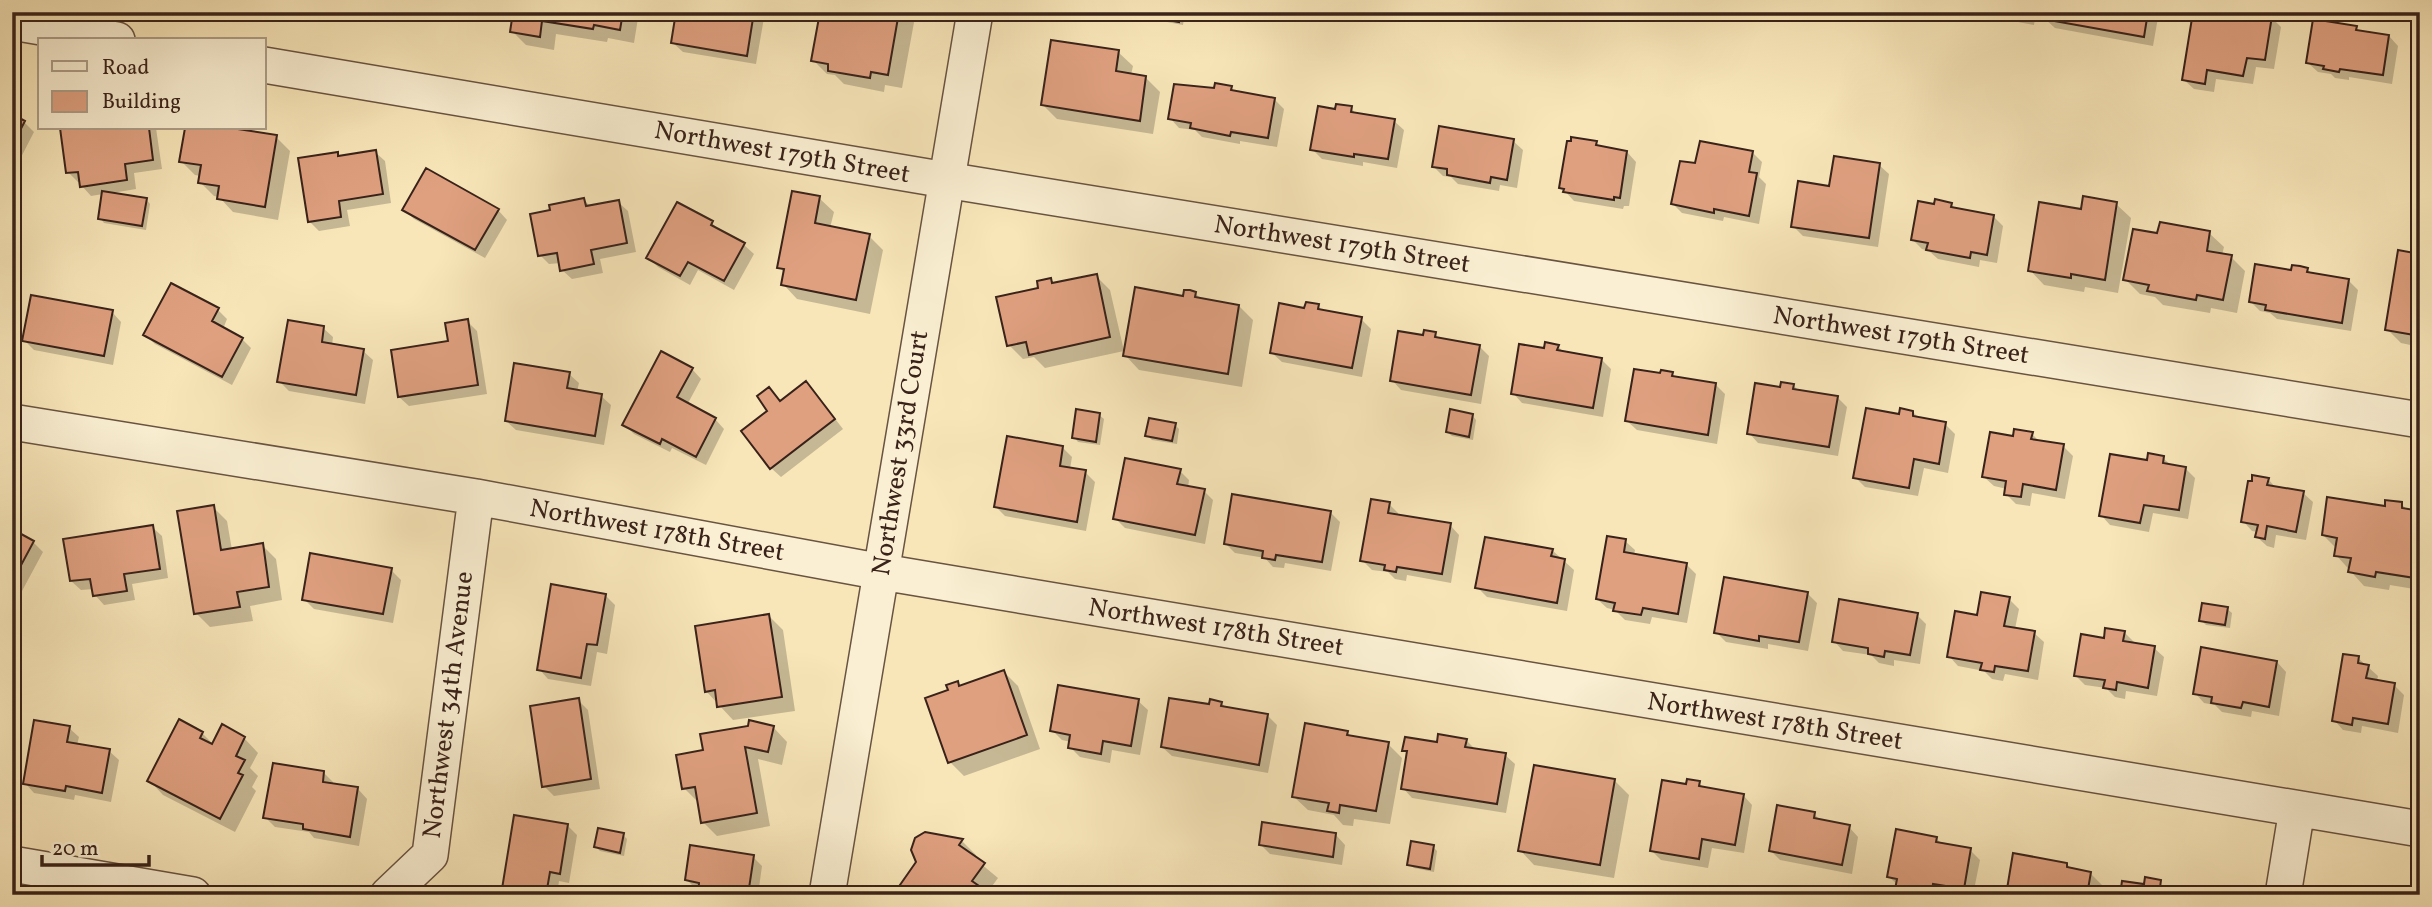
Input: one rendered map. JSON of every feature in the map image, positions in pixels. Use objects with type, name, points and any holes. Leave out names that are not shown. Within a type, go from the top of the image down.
[{"type":"street","name":"Northwest 33rd Court","points":[[827,895],[975,12]]},
{"type":"street","points":[[12,22],[105,38]]},
{"type":"street","name":"Northwest 179th Street","points":[[266,65],[946,180],[2420,420]]},
{"type":"street","name":"Northwest 178th Street","points":[[12,422],[476,497],[882,572],[2420,829]]},
{"type":"street","name":"Northwest 34th Avenue","points":[[388,895],[430,855],[476,497]]},
{"type":"street","points":[[2283,895],[2297,809]]},
{"type":"street","points":[[12,864],[193,895]]},
{"type":"building","points":[[513,12],[623,12],[620,30],[594,25],[593,29],[542,21],[540,37],[510,32]]},
{"type":"building","points":[[676,12],[754,12],[747,56],[671,43]]},
{"type":"building","points":[[820,12],[899,12],[888,75],[871,72],[870,78],[828,71],[828,64],[811,61]]},
{"type":"building","points":[[1145,12],[1180,12],[1179,22],[1145,16]]},
{"type":"building","points":[[2045,12],[2148,12],[2144,37],[2043,19]]},
{"type":"building","points":[[2193,12],[2251,12],[2272,16],[2265,60],[2247,58],[2243,76],[2207,70],[2205,84],[2182,80]]},
{"type":"building","points":[[2313,19],[2357,26],[2356,30],[2389,35],[2383,75],[2340,69],[2339,72],[2306,63]]},
{"type":"building","points":[[1051,40],[1119,50],[1116,71],[1146,76],[1140,121],[1041,105]]},
{"type":"building","points":[[1215,83],[1232,86],[1231,90],[1275,98],[1268,138],[1231,132],[1230,136],[1190,128],[1191,123],[1168,119],[1174,84],[1214,88]]},
{"type":"building","points":[[1336,104],[1352,106],[1351,112],[1395,119],[1388,159],[1310,150],[1318,106],[1335,109]]},
{"type":"building","points":[[12,114],[25,121],[12,146]]},
{"type":"building","points":[[1439,126],[1514,139],[1507,180],[1491,177],[1490,183],[1447,175],[1447,169],[1432,167]]},
{"type":"building","points":[[60,130],[149,130],[153,160],[125,164],[127,180],[80,187],[78,172],[66,173]]},
{"type":"building","points":[[185,130],[244,130],[277,135],[265,207],[217,199],[219,186],[198,183],[201,165],[179,162]]},
{"type":"building","points":[[1571,137],[1597,141],[1596,145],[1627,151],[1620,198],[1614,197],[1614,200],[1563,192],[1564,189],[1559,188],[1567,141],[1571,141]]},
{"type":"building","points":[[1700,141],[1753,151],[1749,172],[1757,173],[1749,216],[1714,209],[1714,213],[1671,204],[1680,161],[1695,163]]},
{"type":"building","points":[[376,150],[383,194],[339,201],[341,217],[308,222],[298,158]]},
{"type":"building","points":[[1834,156],[1880,163],[1869,238],[1791,227],[1798,181],[1829,186]]},
{"type":"building","points":[[426,168],[499,209],[475,250],[402,210]]},
{"type":"building","points":[[102,191],[147,198],[142,226],[98,219]]},
{"type":"building","points":[[792,191],[820,196],[815,223],[870,234],[856,300],[781,285],[784,269],[777,268]]},
{"type":"building","points":[[2083,196],[2117,202],[2105,280],[2028,271],[2039,202],[2081,209]]},
{"type":"building","points":[[584,198],[586,206],[619,200],[627,243],[591,250],[594,264],[560,271],[557,253],[538,256],[530,214],[550,210],[549,205]]},
{"type":"building","points":[[1935,199],[1952,203],[1951,207],[1994,215],[1987,255],[1971,252],[1970,258],[1926,250],[1928,243],[1911,240],[1918,201],[1934,204]]},
{"type":"building","points":[[677,202],[713,221],[711,225],[745,243],[724,281],[688,262],[680,276],[646,258]]},
{"type":"building","points":[[2160,222],[2210,231],[2207,251],[2232,255],[2223,300],[2197,295],[2196,300],[2147,291],[2149,285],[2123,280],[2133,229],[2157,233]]},
{"type":"building","points":[[2398,250],[2420,254],[2420,336],[2385,330]]},
{"type":"building","points":[[2255,264],[2291,270],[2292,265],[2300,266],[2308,268],[2307,272],[2349,279],[2342,323],[2265,310],[2266,305],[2249,302]]},
{"type":"building","points":[[1097,274],[1110,337],[1029,355],[1026,342],[1007,346],[996,297],[1038,288],[1037,281],[1051,278],[1052,283]]},
{"type":"building","points":[[171,283],[219,308],[212,321],[243,338],[222,377],[143,335]]},
{"type":"building","points":[[1135,287],[1183,296],[1184,290],[1190,290],[1196,292],[1195,297],[1239,305],[1228,374],[1123,356]]},
{"type":"building","points":[[31,295],[113,310],[104,356],[22,341]]},
{"type":"building","points":[[1306,302],[1319,304],[1318,309],[1362,317],[1352,368],[1270,353],[1279,303],[1304,308]]},
{"type":"building","points":[[468,319],[478,385],[398,397],[391,350],[448,341],[445,323]]},
{"type":"building","points":[[288,320],[324,326],[322,342],[364,349],[356,395],[277,382]]},
{"type":"building","points":[[1424,330],[1436,332],[1435,337],[1480,345],[1471,395],[1390,381],[1398,331],[1423,335]]},
{"type":"building","points":[[1545,342],[1559,345],[1557,350],[1602,358],[1593,408],[1511,394],[1519,344],[1544,348]]},
{"type":"building","points":[[661,351],[693,368],[677,397],[716,418],[696,457],[662,439],[660,444],[622,425]]},
{"type":"building","points":[[514,363],[570,372],[567,388],[602,394],[595,436],[505,421]]},
{"type":"building","points":[[1634,369],[1673,372],[1672,376],[1716,383],[1708,435],[1625,421]]},
{"type":"building","points":[[806,381],[835,419],[770,469],[741,431],[767,411],[757,396],[769,387],[780,401]]},
{"type":"building","points":[[1781,382],[1794,384],[1793,389],[1838,396],[1829,447],[1747,434],[1755,383],[1780,387]]},
{"type":"building","points":[[1866,408],[1899,414],[1900,408],[1913,411],[1913,416],[1946,422],[1939,464],[1914,459],[1909,488],[1853,478]]},
{"type":"building","points":[[1076,409],[1100,413],[1096,442],[1072,438]]},
{"type":"building","points":[[1450,409],[1473,414],[1469,437],[1446,432]]},
{"type":"building","points":[[1149,418],[1176,423],[1172,441],[1145,436]]},
{"type":"building","points":[[2014,429],[2033,432],[2031,439],[2064,444],[2056,490],[2023,484],[2021,497],[2004,495],[2006,481],[1982,477],[1990,432],[2013,436]]},
{"type":"building","points":[[1007,436],[1063,446],[1060,466],[1086,470],[1077,522],[994,507]]},
{"type":"building","points":[[2148,453],[2164,456],[2163,463],[2186,467],[2179,510],[2144,505],[2140,523],[2099,516],[2110,454],[2147,460]]},
{"type":"building","points":[[1125,458],[1181,469],[1177,484],[1205,489],[1195,535],[1113,519]]},
{"type":"building","points":[[2252,475],[2269,478],[2267,485],[2304,491],[2296,532],[2267,526],[2265,539],[2255,537],[2258,525],[2241,522],[2248,481],[2252,481]]},
{"type":"building","points":[[1232,494],[1331,511],[1322,562],[1276,555],[1275,560],[1262,558],[1263,551],[1224,544]]},
{"type":"building","points":[[2327,497],[2385,506],[2385,500],[2402,502],[2402,508],[2420,511],[2420,552],[2415,578],[2376,572],[2375,577],[2348,572],[2351,558],[2334,556],[2337,538],[2322,535]]},
{"type":"building","points":[[1371,499],[1390,502],[1388,513],[1451,523],[1442,574],[1397,567],[1396,572],[1384,570],[1385,565],[1360,561]]},
{"type":"building","points":[[214,505],[221,550],[263,543],[269,587],[237,592],[240,607],[194,614],[177,511]]},
{"type":"building","points":[[153,525],[160,569],[124,574],[127,591],[93,596],[90,579],[70,581],[63,539]]},
{"type":"building","points":[[12,529],[34,541],[12,582]]},
{"type":"building","points":[[1607,536],[1626,539],[1624,552],[1687,563],[1678,614],[1643,608],[1641,615],[1613,611],[1615,603],[1596,599]]},
{"type":"building","points":[[1485,537],[1553,549],[1551,556],[1565,559],[1557,603],[1475,588]]},
{"type":"building","points":[[310,553],[392,568],[383,614],[302,600]]},
{"type":"building","points":[[1724,577],[1808,592],[1799,642],[1759,636],[1759,641],[1714,633]]},
{"type":"building","points":[[551,584],[606,594],[597,645],[587,644],[581,678],[537,670]]},
{"type":"building","points":[[1981,592],[2010,597],[2004,626],[2035,631],[2028,671],[1995,666],[1994,672],[1980,670],[1982,663],[1947,657],[1955,611],[1977,615]]},
{"type":"building","points":[[1839,599],[1918,613],[1910,655],[1885,651],[1884,657],[1868,654],[1868,648],[1832,642]]},
{"type":"building","points":[[2202,603],[2228,607],[2225,625],[2199,621]]},
{"type":"building","points":[[769,614],[782,697],[717,707],[715,690],[705,692],[695,626]]},
{"type":"building","points":[[2105,628],[2125,631],[2123,641],[2155,646],[2148,688],[2117,682],[2116,690],[2103,688],[2105,680],[2074,676],[2081,634],[2104,638]]},
{"type":"building","points":[[2201,647],[2277,661],[2269,707],[2243,702],[2241,708],[2211,703],[2212,697],[2193,694]]},
{"type":"building","points":[[2343,654],[2359,656],[2358,663],[2369,665],[2366,678],[2395,683],[2388,724],[2353,718],[2352,725],[2332,721]]},
{"type":"building","points":[[1004,670],[1027,735],[948,763],[925,698],[948,690],[946,685],[958,681],[959,686]]},
{"type":"building","points":[[1058,685],[1139,699],[1131,746],[1103,741],[1101,754],[1068,748],[1070,735],[1050,731]]},
{"type":"building","points":[[579,698],[591,779],[542,787],[530,706]]},
{"type":"building","points":[[1169,698],[1209,704],[1210,699],[1222,702],[1221,706],[1268,714],[1259,765],[1161,747]]},
{"type":"building","points":[[179,719],[203,732],[200,738],[212,744],[222,724],[245,737],[236,756],[245,760],[238,773],[243,775],[220,819],[147,781]]},
{"type":"building","points":[[34,720],[70,726],[67,742],[110,749],[102,793],[66,786],[65,791],[23,784]]},
{"type":"building","points":[[749,720],[774,726],[768,752],[745,747],[757,813],[701,823],[695,787],[682,789],[676,755],[703,750],[700,734],[748,726]]},
{"type":"building","points":[[1305,723],[1348,731],[1347,735],[1389,742],[1376,811],[1340,805],[1339,813],[1327,811],[1329,803],[1292,797]]},
{"type":"building","points":[[1438,734],[1467,739],[1465,747],[1506,753],[1497,804],[1401,789],[1407,751],[1402,751],[1405,737],[1437,742]]},
{"type":"building","points":[[273,763],[324,771],[323,782],[358,787],[350,837],[303,829],[303,824],[263,818]]},
{"type":"building","points":[[1534,765],[1615,779],[1600,865],[1518,851]]},
{"type":"building","points":[[1687,779],[1700,781],[1699,786],[1744,794],[1735,845],[1702,839],[1699,859],[1650,851],[1662,780],[1686,784]]},
{"type":"building","points":[[1777,805],[1815,812],[1814,818],[1850,825],[1842,865],[1769,851]]},
{"type":"building","points":[[514,815],[568,824],[560,874],[550,872],[546,895],[501,895]]},
{"type":"building","points":[[1262,822],[1336,833],[1333,857],[1259,845]]},
{"type":"building","points":[[598,828],[624,833],[620,853],[594,847]]},
{"type":"building","points":[[1896,829],[1937,837],[1936,842],[1971,848],[1964,889],[1933,884],[1931,895],[1894,895],[1897,879],[1887,877]]},
{"type":"building","points":[[925,832],[963,839],[959,845],[985,863],[972,881],[992,895],[893,895],[916,862],[911,850],[915,838]]},
{"type":"building","points":[[1411,841],[1434,845],[1430,869],[1407,865]]},
{"type":"building","points":[[690,845],[754,855],[748,895],[698,895],[699,883],[685,880]]},
{"type":"building","points":[[2013,853],[2067,863],[2067,867],[2091,872],[2087,895],[2006,895]]},
{"type":"building","points":[[2145,877],[2161,880],[2160,888],[2196,893],[2120,895],[2122,881],[2144,884]]},
{"type":"building","points":[[1006,890],[1035,895],[1005,895]]}]
